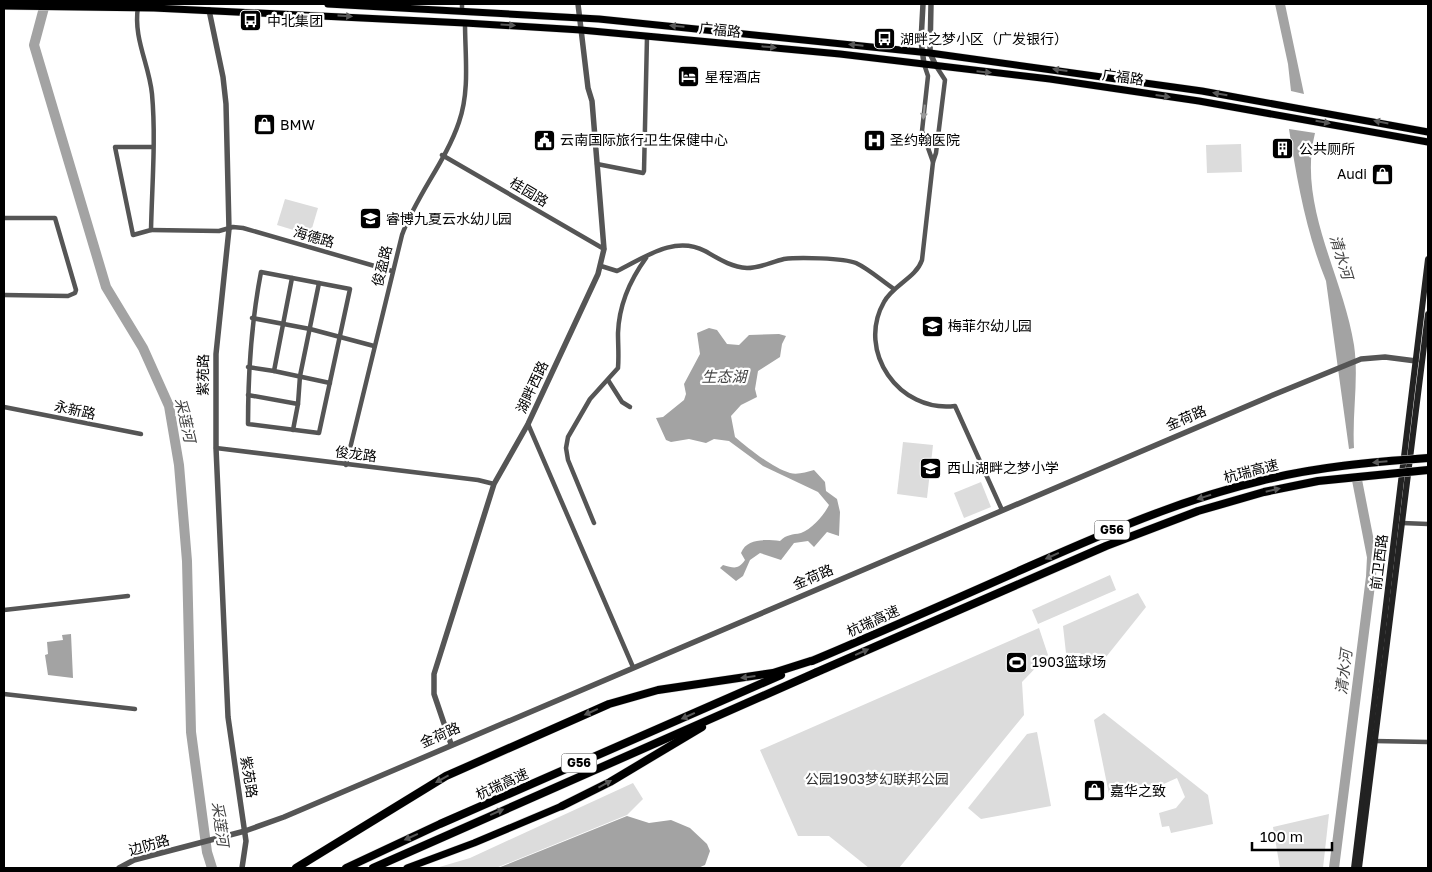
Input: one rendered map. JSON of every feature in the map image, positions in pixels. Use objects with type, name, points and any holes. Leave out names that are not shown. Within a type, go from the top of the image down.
[{"type":"highway","name":"杭瑞高速","points":[[346,868],[416,835],[1101,535],[1194,500],[1246,484],[1349,464],[1428,458]]},
{"type":"highway","name":"杭瑞高速","points":[[373,868],[1106,546],[1205,508],[1264,492],[1318,481],[1428,470]]},
{"type":"highway","points":[[296,868],[446,776],[614,702],[658,690],[773,673],[815,660]]},
{"type":"highway","points":[[562,806],[610,782],[713,720],[756,699]]},
{"type":"main road","name":"广福路","points":[[328,4],[462,7],[750,33],[922,52],[1202,91],[1428,132]]},
{"type":"main road","name":"广福路","points":[[4,6],[53,8],[138,6],[465,23],[581,30],[840,54],[1050,79],[1199,101],[1428,142]]},
{"type":"main road","name":"前卫西路","points":[[1360,868],[1428,259]]},
{"type":"main road","name":"前卫西路","points":[[1354,868],[1373,741],[1428,314]]},
{"type":"main road","points":[[407,868],[474,843],[562,806]]},
{"type":"street","name":"湖畔西路","points":[[451,744],[434,694],[434,674],[494,484],[528,424],[601,266],[604,249],[592,101],[588,88],[578,4]]},
{"type":"street","points":[[923,4],[922,52],[928,76],[922,131],[933,162]]},
{"type":"street","points":[[931,4],[930,53],[945,80],[936,153],[933,162],[922,260],[916,271],[894,289],[885,301],[876,324],[875,341],[883,369],[890,381],[909,395],[937,406],[955,406],[1002,510]]},
{"type":"street","points":[[138,6],[136,29],[152,93],[150,230]]},
{"type":"street","name":"紫苑路","points":[[209,10],[225,91],[229,229],[216,354],[216,448],[228,717],[245,831],[246,853],[242,868]]},
{"type":"street","name":"俊盈路","points":[[346,465],[392,271],[406,223],[459,123],[464,103],[465,23]]},
{"type":"street","points":[[597,164],[636,173],[643,173],[644,171],[647,37]]},
{"type":"street","name":"海德路","points":[[152,147],[115,147],[133,235],[150,230],[243,228],[392,271]]},
{"type":"street","name":"桂园路","points":[[442,155],[604,249]]},
{"type":"street","points":[[4,218],[55,218],[76,293],[68,296],[4,295]]},
{"type":"street","points":[[601,266],[617,271],[650,253],[666,248],[691,247],[704,250],[730,264],[745,268],[760,267],[791,259],[842,260],[856,264],[894,289]]},
{"type":"street","points":[[594,523],[568,460],[566,448],[568,437],[590,399],[618,368],[618,332],[626,294],[631,280],[650,253]]},
{"type":"street","points":[[261,272],[319,283],[350,289],[319,433],[248,424],[248,367],[252,318],[261,272]]},
{"type":"street","points":[[274,371],[292,278]]},
{"type":"street","points":[[293,430],[298,404],[300,376],[319,283]]},
{"type":"street","points":[[252,318],[310,329],[374,346]]},
{"type":"street","name":"金荷路","points":[[224,837],[245,831],[334,796],[451,744],[1362,359],[1385,357],[1416,360]]},
{"type":"street","points":[[248,367],[330,383]]},
{"type":"street","points":[[608,380],[622,402],[630,407]]},
{"type":"street","points":[[248,395],[298,404]]},
{"type":"street","name":"永新路","points":[[4,407],[141,434]]},
{"type":"street","points":[[528,424],[633,667]]},
{"type":"street","name":"俊龙路","points":[[216,448],[478,480],[494,484]]},
{"type":"street","points":[[1402,523],[1428,524]]},
{"type":"street","points":[[4,610],[128,596]]},
{"type":"street","points":[[4,694],[135,709]]},
{"type":"street","points":[[1373,741],[1428,742]]},
{"type":"street","name":"边防路","points":[[119,868],[134,860],[224,837]]},
{"type":"green space","points":[[1241,144],[1242,172],[1207,173],[1206,145]]},
{"type":"green space","points":[[285,199],[318,208],[310,235],[277,225]]},
{"type":"green space","points":[[903,442],[933,445],[927,498],[897,494]]},
{"type":"green space","points":[[981,482],[991,507],[964,518],[954,493]]},
{"type":"green space","points":[[1110,575],[1116,590],[1038,624],[1032,610]]},
{"type":"green space","points":[[1138,593],[1146,607],[1106,657],[1090,661],[1080,653],[1066,653],[1063,626]]},
{"type":"green space","name":"公园1903梦幻联邦公园","points":[[1039,628],[1048,655],[1022,682],[1024,715],[899,868],[869,868],[829,836],[798,836],[760,750]]},
{"type":"green space","points":[[1104,713],[1208,795],[1213,824],[1171,833],[1169,826],[1162,827],[1159,813],[1176,808],[1185,797],[1177,778],[1157,787],[1109,794],[1094,720]]},
{"type":"green space","points":[[1037,732],[1051,806],[981,819],[968,808],[1027,734]]},
{"type":"green space","points":[[633,783],[643,799],[627,815],[496,868],[436,868],[470,858]]},
{"type":"green space","points":[[1329,814],[1323,868],[1280,868],[1273,827]]},
{"type":"water","points":[[1275,4],[1285,4],[1304,94],[1291,91],[1288,64]]},
{"type":"water","points":[[1289,129],[1315,133],[1311,160],[1312,187],[1324,240],[1341,292],[1354,345],[1356,371],[1354,448],[1349,449],[1326,281],[1308,225]]},
{"type":"water","name":"生态湖","points":[[709,328],[717,330],[727,344],[739,345],[749,335],[779,334],[786,336],[782,344],[780,357],[758,371],[755,389],[757,397],[741,405],[731,416],[735,437],[761,458],[783,471],[796,474],[814,470],[825,482],[826,491],[837,499],[840,512],[839,536],[827,532],[814,547],[808,541],[794,543],[781,560],[760,553],[750,560],[743,576],[736,581],[720,568],[723,565],[738,567],[745,560],[741,553],[748,544],[758,541],[780,541],[787,536],[801,533],[817,521],[829,505],[818,492],[763,466],[729,441],[714,439],[706,443],[689,439],[671,442],[666,440],[656,418],[663,417],[684,400],[686,394],[684,384],[700,354],[697,333]]},
{"type":"water","points":[[71,634],[73,678],[48,675],[45,655],[48,654],[47,642],[63,640],[62,635]]},
{"type":"water","points":[[627,816],[649,823],[671,820],[690,828],[707,844],[710,851],[705,865],[698,868],[498,868]]},
{"type":"waterway","name":"采莲河","points":[[45,4],[34,45],[106,287],[143,348],[169,406],[179,465],[187,561],[191,732],[207,852],[212,868]]},
{"type":"waterway","name":"清水河","points":[[1334,868],[1371,577],[1372,557],[1357,480]]},
{"type":"place","name":"中北集团","points":[[251,21]]},
{"type":"place","name":"湖畔之梦小区（广发银行）","points":[[884,39]]},
{"type":"place","name":"星程酒店","points":[[689,77]]},
{"type":"place","name":"BMW","points":[[264,125]]},
{"type":"place","name":"云南国际旅行卫生保健中心","points":[[544,140]]},
{"type":"place","name":"圣约翰医院","points":[[874,140]]},
{"type":"place","name":"公共厕所","points":[[1283,149]]},
{"type":"place","name":"Audi","points":[[1383,174]]},
{"type":"place","name":"睿博九夏云水幼儿园","points":[[370,219]]},
{"type":"place","name":"梅菲尔幼儿园","points":[[932,326]]},
{"type":"place","name":"西山湖畔之梦小学","points":[[931,468]]},
{"type":"place","name":"1903篮球场","points":[[1016,662]]},
{"type":"place","name":"嘉华之致","points":[[1094,791]]}]
